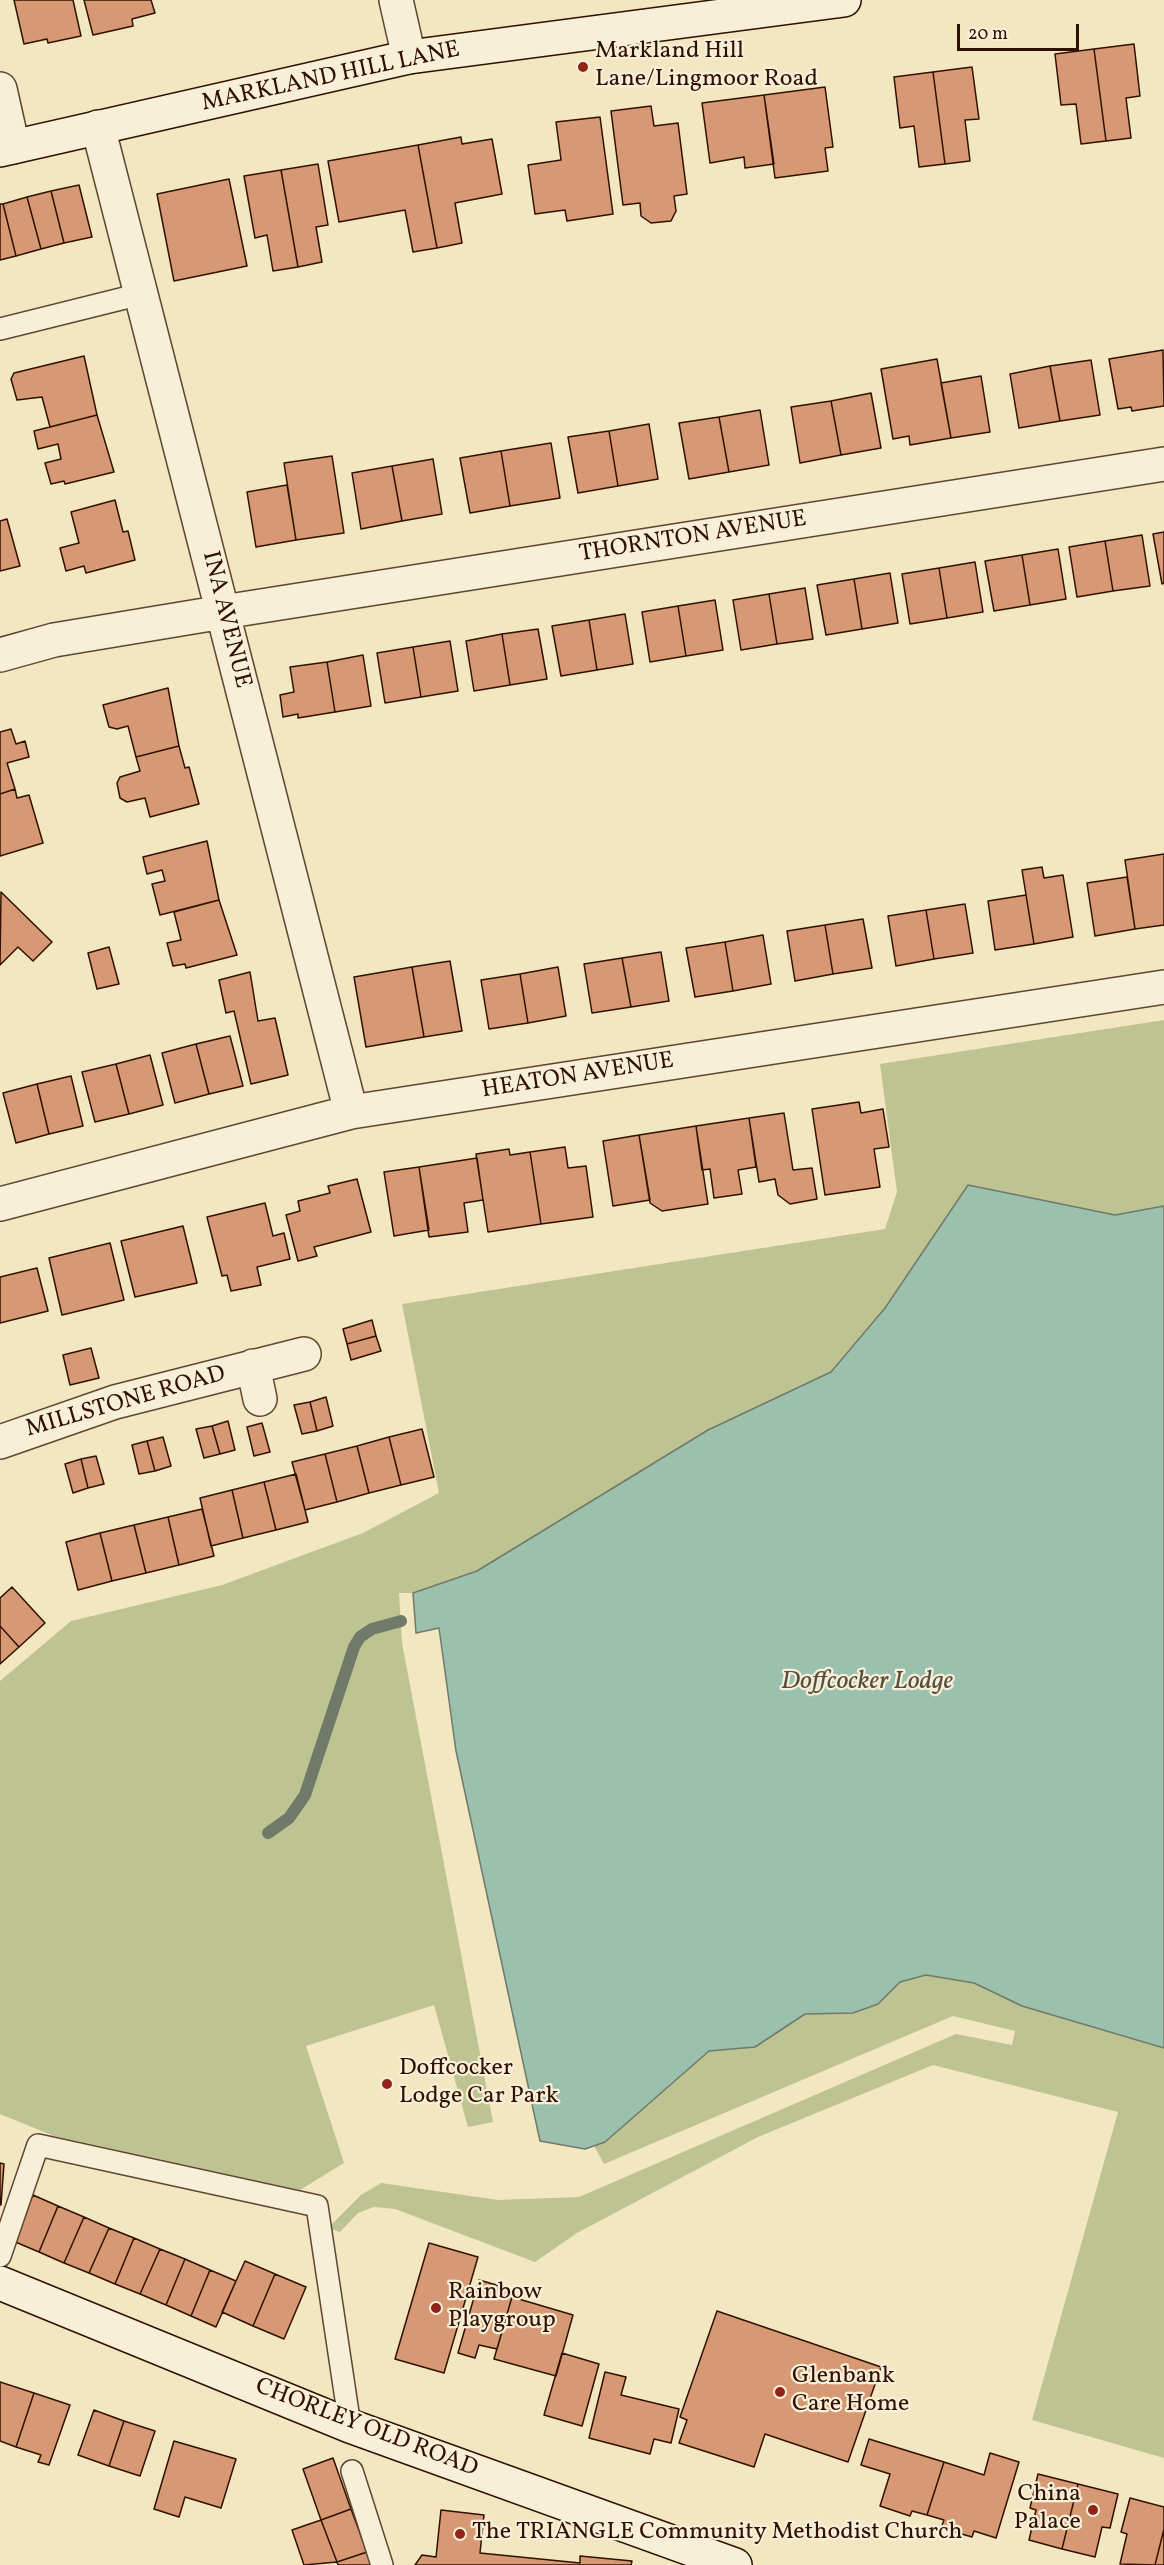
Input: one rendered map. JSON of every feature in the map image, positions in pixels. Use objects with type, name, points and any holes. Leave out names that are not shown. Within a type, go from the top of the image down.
[{"type":"street","points":[[396,0],[409,57]]},
{"type":"street","name":"MARKLAND HILL LANE","points":[[7,148],[409,57],[844,0]]},
{"type":"street","points":[[0,89],[7,148]]},
{"type":"street","name":"INA AVENUE","points":[[98,127],[351,1112]]},
{"type":"street","name":"THORNTON AVENUE","points":[[0,655],[54,640],[223,612],[1164,464]]},
{"type":"street","name":"HEATON AVENUE","points":[[0,1204],[351,1112],[1164,987]]},
{"type":"street","name":"MILLSTONE ROAD","points":[[0,1442],[116,1402],[304,1354]]},
{"type":"street","name":"MILLSTONE ROAD","points":[[253,1366],[260,1399]]},
{"type":"street","name":"CHORLEY OLD ROAD","points":[[0,2283],[350,2426],[735,2565]]},
{"type":"lane","points":[[0,329],[141,294]]},
{"type":"lane","points":[[0,2256],[38,2145],[317,2206],[350,2426]]},
{"type":"lane","points":[[352,2471],[382,2565]]},
{"type":"shaded area","points":[[1164,1020],[1164,1206],[1115,1215],[968,1185],[885,1308],[831,1372],[708,1430],[477,1571],[413,1593],[399,1593],[402,1643],[493,2122],[468,2127],[434,2005],[306,2046],[344,2163],[300,2190],[54,2136],[0,2114],[0,1681],[71,1621],[222,1585],[363,1533],[439,1493],[402,1304],[885,1229],[897,1192],[880,1064]]},
{"type":"shaded area","points":[[926,1975],[974,1983],[1022,2006],[1164,2048],[1164,2458],[1032,2420],[1118,2112],[933,2065],[758,2137],[577,2233],[535,2262],[395,2209],[374,2207],[358,2213],[340,2232],[328,2228],[361,2195],[381,2183],[498,2200],[579,2197],[956,2034],[1012,2045],[1015,2031],[953,2016],[604,2164],[594,2146],[605,2142],[709,2051],[755,2047],[805,2014],[853,2013],[878,2004],[900,1982]]},
{"type":"water","name":"Doffcocker Lodge","points":[[968,1185],[1115,1215],[1164,1206],[1164,2048],[1022,2006],[974,1983],[926,1975],[900,1982],[878,2004],[853,2013],[805,2014],[755,2047],[709,2051],[605,2142],[585,2149],[540,2141],[456,1751],[439,1628],[416,1633],[413,1593],[477,1571],[708,1430],[831,1372],[885,1308]]},
{"type":"building","points":[[14,0],[73,0],[81,36],[48,43],[47,39],[24,44]]},
{"type":"building","points":[[84,0],[151,0],[155,13],[132,19],[133,26],[93,35]]},
{"type":"building","points":[[1134,44],[1140,96],[1126,98],[1131,138],[1106,141],[1094,49]]},
{"type":"building","points":[[1094,49],[1106,141],[1081,144],[1076,104],[1061,105],[1055,54]]},
{"type":"building","points":[[972,67],[979,119],[965,120],[970,161],[945,164],[933,72]]},
{"type":"building","points":[[933,72],[945,164],[919,167],[914,126],[900,128],[894,77]]},
{"type":"building","points":[[825,87],[833,147],[825,148],[828,171],[775,178],[764,95]]},
{"type":"building","points":[[764,95],[774,164],[745,168],[744,157],[710,163],[702,103]]},
{"type":"building","points":[[651,106],[654,126],[678,123],[687,194],[674,196],[676,211],[671,221],[651,223],[641,216],[640,203],[623,205],[611,111]]},
{"type":"building","points":[[600,117],[613,214],[567,221],[565,210],[535,214],[528,165],[561,160],[556,122]]},
{"type":"building","points":[[461,137],[462,144],[492,139],[502,194],[455,203],[462,243],[437,248],[418,145]]},
{"type":"building","points":[[418,145],[437,248],[413,252],[405,210],[339,222],[328,161]]},
{"type":"building","points":[[318,164],[328,225],[316,227],[322,262],[298,267],[281,170]]},
{"type":"building","points":[[281,170],[298,267],[273,271],[267,235],[255,238],[244,176]]},
{"type":"building","points":[[229,179],[247,266],[174,281],[157,194]]},
{"type":"building","points":[[79,185],[92,237],[64,243],[51,191]]},
{"type":"building","points":[[51,191],[64,243],[41,249],[27,197]]},
{"type":"building","points":[[27,197],[41,249],[16,256],[3,204]]},
{"type":"building","points":[[0,204],[3,204],[16,256],[0,260]]},
{"type":"building","points":[[1163,350],[1164,406],[1132,411],[1131,407],[1118,409],[1109,359]]},
{"type":"building","points":[[84,356],[97,415],[50,427],[42,397],[17,400],[11,379],[14,373]]},
{"type":"building","points":[[937,359],[951,438],[910,445],[909,436],[893,439],[881,369]]},
{"type":"building","points":[[1091,360],[1100,415],[1060,421],[1050,366]]},
{"type":"building","points":[[1050,366],[1060,421],[1019,428],[1010,374]]},
{"type":"building","points":[[981,376],[990,432],[951,438],[941,383]]},
{"type":"building","points":[[871,393],[881,448],[841,455],[831,401]]},
{"type":"building","points":[[831,401],[841,455],[800,463],[791,407]]},
{"type":"building","points":[[760,410],[769,465],[729,472],[719,417]]},
{"type":"building","points":[[97,415],[114,472],[65,484],[64,481],[51,484],[45,463],[61,459],[58,444],[38,449],[34,431]]},
{"type":"building","points":[[719,417],[729,472],[689,479],[679,423]]},
{"type":"building","points":[[649,424],[658,479],[618,486],[609,431]]},
{"type":"building","points":[[609,431],[618,486],[578,493],[568,437]]},
{"type":"building","points":[[551,443],[560,498],[510,506],[501,451]]},
{"type":"building","points":[[501,451],[510,506],[470,513],[460,458]]},
{"type":"building","points":[[332,456],[344,533],[296,540],[284,463]]},
{"type":"building","points":[[433,459],[442,514],[402,521],[392,466]]},
{"type":"building","points":[[392,466],[402,521],[361,529],[352,473]]},
{"type":"building","points":[[287,485],[296,540],[256,547],[247,492]]},
{"type":"building","points":[[115,500],[123,532],[128,531],[135,560],[86,573],[84,566],[66,571],[60,548],[79,543],[71,512]]},
{"type":"building","points":[[7,519],[20,566],[0,571],[0,521]]},
{"type":"building","points":[[1164,532],[1164,583],[1162,584],[1153,534]]},
{"type":"building","points":[[1142,535],[1150,586],[1113,591],[1105,541]]},
{"type":"building","points":[[1105,541],[1113,591],[1077,597],[1069,547]]},
{"type":"building","points":[[1058,549],[1066,599],[1030,605],[1022,555]]},
{"type":"building","points":[[1022,555],[1030,605],[994,611],[985,561]]},
{"type":"building","points":[[975,562],[983,612],[947,618],[939,568]]},
{"type":"building","points":[[939,568],[947,618],[910,624],[902,574]]},
{"type":"building","points":[[890,573],[898,623],[862,629],[854,579]]},
{"type":"building","points":[[854,579],[862,629],[826,635],[817,585]]},
{"type":"building","points":[[805,588],[813,639],[777,644],[769,594]]},
{"type":"building","points":[[769,594],[777,644],[741,650],[733,600]]},
{"type":"building","points":[[715,600],[723,650],[686,656],[678,606]]},
{"type":"building","points":[[678,606],[686,656],[650,662],[642,612]]},
{"type":"building","points":[[625,614],[633,664],[597,670],[589,620]]},
{"type":"building","points":[[589,620],[597,670],[561,676],[552,626]]},
{"type":"building","points":[[538,629],[547,679],[510,685],[502,634]]},
{"type":"building","points":[[502,634],[510,685],[474,691],[466,641]]},
{"type":"building","points":[[450,641],[458,691],[421,697],[413,647]]},
{"type":"building","points":[[413,647],[421,697],[385,703],[377,653]]},
{"type":"building","points":[[363,655],[371,706],[335,712],[327,662]]},
{"type":"building","points":[[327,662],[335,712],[298,718],[298,714],[283,717],[280,695],[294,692],[290,667]]},
{"type":"building","points":[[168,688],[179,746],[136,757],[128,726],[117,729],[109,727],[103,705]]},
{"type":"building","points":[[11,729],[16,744],[25,741],[29,757],[7,763],[15,789],[0,794],[0,732]]},
{"type":"building","points":[[179,746],[185,768],[189,767],[199,804],[150,817],[145,798],[127,802],[120,798],[117,783],[120,777],[140,771],[136,757]]},
{"type":"building","points":[[15,789],[17,798],[29,795],[43,843],[0,856],[0,794]]},
{"type":"building","points":[[207,841],[219,900],[160,915],[152,884],[165,881],[162,870],[147,874],[143,857]]},
{"type":"building","points":[[1164,854],[1164,925],[1135,929],[1125,860]]},
{"type":"building","points":[[1042,867],[1044,878],[1063,875],[1073,937],[1034,944],[1022,870]]},
{"type":"building","points":[[1127,877],[1135,929],[1095,936],[1087,883]]},
{"type":"building","points":[[1,892],[52,942],[33,961],[18,947],[0,965]]},
{"type":"building","points":[[1026,895],[1034,944],[995,950],[988,901]]},
{"type":"building","points":[[219,900],[237,955],[186,968],[185,964],[173,966],[167,943],[181,940],[174,912]]},
{"type":"building","points":[[965,904],[973,953],[934,959],[926,910]]},
{"type":"building","points":[[926,910],[934,959],[896,966],[888,916]]},
{"type":"building","points":[[863,919],[872,968],[833,974],[825,925]]},
{"type":"building","points":[[825,925],[833,974],[795,981],[787,931]]},
{"type":"building","points":[[763,935],[771,984],[733,991],[725,942]]},
{"type":"building","points":[[725,942],[733,991],[695,997],[686,948]]},
{"type":"building","points":[[109,947],[119,984],[97,989],[88,953]]},
{"type":"building","points":[[661,952],[669,1001],[631,1007],[622,958]]},
{"type":"building","points":[[622,958],[631,1007],[592,1013],[584,964]]},
{"type":"building","points":[[450,961],[462,1031],[424,1037],[412,967]]},
{"type":"building","points":[[412,967],[424,1037],[366,1047],[354,977]]},
{"type":"building","points":[[558,967],[566,1016],[528,1023],[520,974]]},
{"type":"building","points":[[250,972],[258,1021],[275,1018],[288,1075],[251,1084],[234,1011],[226,1013],[219,980]]},
{"type":"building","points":[[520,974],[528,1023],[489,1029],[481,980]]},
{"type":"building","points":[[230,1036],[243,1086],[209,1094],[196,1044]]},
{"type":"building","points":[[196,1044],[209,1094],[175,1103],[162,1053]]},
{"type":"building","points":[[150,1055],[163,1105],[129,1114],[116,1064]]},
{"type":"building","points":[[116,1064],[129,1114],[95,1122],[82,1072]]},
{"type":"building","points":[[71,1076],[83,1126],[49,1134],[37,1084]]},
{"type":"building","points":[[37,1084],[49,1134],[16,1143],[3,1093]]},
{"type":"building","points":[[859,1102],[861,1113],[883,1109],[889,1147],[874,1149],[880,1187],[825,1195],[812,1109]]},
{"type":"building","points":[[784,1113],[793,1170],[812,1168],[817,1199],[790,1204],[778,1195],[775,1179],[759,1182],[749,1118]]},
{"type":"building","points":[[749,1118],[756,1167],[738,1170],[742,1194],[714,1198],[710,1169],[702,1170],[696,1126]]},
{"type":"building","points":[[696,1126],[708,1204],[662,1211],[650,1203],[639,1135]]},
{"type":"building","points":[[639,1135],[650,1200],[613,1206],[603,1141]]},
{"type":"building","points":[[565,1147],[568,1168],[586,1166],[593,1217],[541,1224],[530,1152]]},
{"type":"building","points":[[509,1149],[510,1155],[530,1152],[541,1224],[488,1232],[476,1154]]},
{"type":"building","points":[[477,1158],[483,1200],[464,1203],[468,1232],[429,1237],[419,1167]]},
{"type":"building","points":[[419,1167],[429,1230],[394,1236],[384,1172]]},
{"type":"building","points":[[357,1179],[371,1232],[314,1247],[317,1256],[298,1261],[286,1215],[300,1211],[298,1201],[330,1193],[328,1186]]},
{"type":"building","points":[[265,1203],[273,1236],[284,1233],[290,1259],[257,1267],[261,1285],[231,1291],[227,1275],[222,1276],[207,1217]]},
{"type":"building","points":[[183,1226],[197,1283],[135,1297],[121,1241]]},
{"type":"building","points":[[110,1243],[124,1300],[62,1315],[49,1258]]},
{"type":"building","points":[[37,1268],[48,1311],[0,1323],[0,1277]]},
{"type":"building","points":[[372,1320],[376,1336],[347,1344],[343,1329]]},
{"type":"building","points":[[376,1336],[381,1351],[351,1360],[347,1344]]},
{"type":"building","points":[[91,1348],[99,1378],[70,1385],[63,1355]]},
{"type":"building","points":[[326,1397],[333,1426],[317,1431],[310,1402]]},
{"type":"building","points":[[310,1402],[317,1431],[302,1434],[294,1405]]},
{"type":"building","points":[[228,1421],[235,1450],[220,1454],[212,1426]]},
{"type":"building","points":[[262,1423],[270,1452],[254,1456],[247,1427]]},
{"type":"building","points":[[212,1426],[220,1454],[204,1458],[196,1429]]},
{"type":"building","points":[[422,1429],[434,1477],[401,1485],[389,1437]]},
{"type":"building","points":[[163,1437],[171,1466],[155,1471],[147,1441]]},
{"type":"building","points":[[389,1437],[401,1485],[369,1493],[357,1446]]},
{"type":"building","points":[[147,1441],[155,1471],[139,1474],[132,1445]]},
{"type":"building","points":[[357,1446],[369,1493],[337,1502],[325,1454]]},
{"type":"building","points":[[325,1454],[337,1502],[305,1510],[292,1462]]},
{"type":"building","points":[[96,1456],[104,1484],[88,1488],[81,1459]]},
{"type":"building","points":[[81,1459],[88,1488],[73,1493],[65,1464]]},
{"type":"building","points":[[296,1474],[308,1522],[276,1530],[264,1482]]},
{"type":"building","points":[[264,1482],[276,1530],[243,1538],[232,1490]]},
{"type":"building","points":[[232,1490],[243,1538],[211,1546],[200,1498]]},
{"type":"building","points":[[202,1509],[214,1556],[179,1565],[168,1517]]},
{"type":"building","points":[[168,1517],[179,1565],[146,1573],[134,1525]]},
{"type":"building","points":[[134,1525],[146,1573],[112,1581],[100,1533]]},
{"type":"building","points":[[100,1533],[112,1581],[78,1590],[66,1542]]},
{"type":"building","points":[[12,1587],[45,1623],[19,1647],[0,1626],[0,1598]]},
{"type":"building","points":[[0,1626],[19,1647],[0,1664]]},
{"type":"building","points":[[0,2163],[4,2164],[1,2205],[0,2205]]},
{"type":"building","points":[[33,2195],[58,2206],[39,2252],[13,2241]]},
{"type":"building","points":[[58,2206],[84,2217],[64,2263],[39,2252]]},
{"type":"building","points":[[84,2217],[109,2228],[89,2273],[64,2263]]},
{"type":"building","points":[[109,2228],[134,2238],[115,2284],[89,2273]]},
{"type":"building","points":[[134,2238],[160,2249],[140,2294],[115,2284]]},
{"type":"building","name":"Rainbow Playgroup","points":[[429,2243],[478,2257],[444,2373],[395,2359]]},
{"type":"building","points":[[160,2249],[185,2259],[166,2305],[140,2294]]},
{"type":"building","points":[[185,2259],[210,2270],[191,2316],[166,2305]]},
{"type":"building","points":[[245,2261],[275,2274],[253,2326],[222,2312]]},
{"type":"building","points":[[210,2270],[236,2281],[216,2327],[191,2316]]},
{"type":"building","points":[[275,2274],[306,2287],[284,2339],[253,2326]]},
{"type":"building","points":[[479,2280],[514,2290],[497,2349],[479,2345],[475,2358],[458,2353]]},
{"type":"building","points":[[512,2297],[573,2315],[556,2376],[494,2359]]},
{"type":"building","name":"Glenbank Care Home","points":[[717,2311],[881,2367],[848,2462],[765,2434],[754,2467],[679,2443],[687,2420],[680,2417]]},
{"type":"building","points":[[562,2353],[599,2364],[582,2426],[544,2415]]},
{"type":"building","points":[[605,2372],[626,2377],[621,2395],[679,2409],[671,2443],[654,2439],[650,2454],[589,2438]]},
{"type":"building","points":[[0,2382],[34,2393],[16,2447],[0,2441]]},
{"type":"building","points":[[34,2393],[70,2405],[49,2465],[38,2462],[41,2455],[16,2447]]},
{"type":"building","points":[[94,2410],[124,2421],[109,2466],[78,2455]]},
{"type":"building","points":[[124,2421],[155,2431],[140,2476],[109,2466]]},
{"type":"building","points":[[869,2439],[944,2462],[927,2515],[912,2511],[910,2516],[880,2506],[890,2474],[861,2465]]},
{"type":"building","points":[[174,2441],[236,2459],[221,2508],[185,2497],[179,2517],[154,2509]]},
{"type":"building","points":[[990,2453],[1019,2462],[996,2538],[974,2531],[972,2537],[941,2528],[944,2520],[927,2515],[944,2462],[984,2475]]},
{"type":"building","points":[[333,2458],[351,2509],[321,2520],[303,2469]]},
{"type":"building","points":[[1038,2474],[1078,2484],[1062,2549],[1029,2540],[1036,2510],[1030,2508]]},
{"type":"building","name":"China Palace","points":[[1078,2484],[1118,2494],[1110,2528],[1102,2527],[1095,2557],[1062,2549]]},
{"type":"building","points":[[1130,2498],[1164,2507],[1164,2529],[1155,2565],[1120,2564],[1127,2534],[1121,2532]]},
{"type":"building","points":[[351,2509],[367,2552],[337,2562],[321,2520]]},
{"type":"building","name":"The TRIANGLE Community Methodist Church","points":[[441,2510],[484,2515],[480,2553],[580,2563],[580,2556],[632,2561],[631,2565],[415,2565],[422,2555],[436,2557]]},
{"type":"building","points":[[321,2520],[337,2562],[304,2565],[292,2530]]},
{"type":"building","points":[[1164,2529],[1164,2565],[1155,2565]]},
{"type":"building","points":[[367,2552],[371,2565],[338,2565],[337,2562]]},
{"type":"waterway","points":[[268,1833],[289,1818],[305,1795],[354,1647],[360,1637],[372,1629],[401,1621]]},
{"type":"place","name":"Markland Hill Lane/Lingmoor Road","points":[[583,67]]},
{"type":"place","name":"Doffcocker Lodge Car Park","points":[[387,2084]]},
{"type":"place","name":"Rainbow Playgroup","points":[[436,2308]]},
{"type":"place","name":"Glenbank Care Home","points":[[780,2392]]},
{"type":"place","name":"China Palace","points":[[1093,2510]]},
{"type":"place","name":"The TRIANGLE Community Methodist Church","points":[[460,2534]]}]
